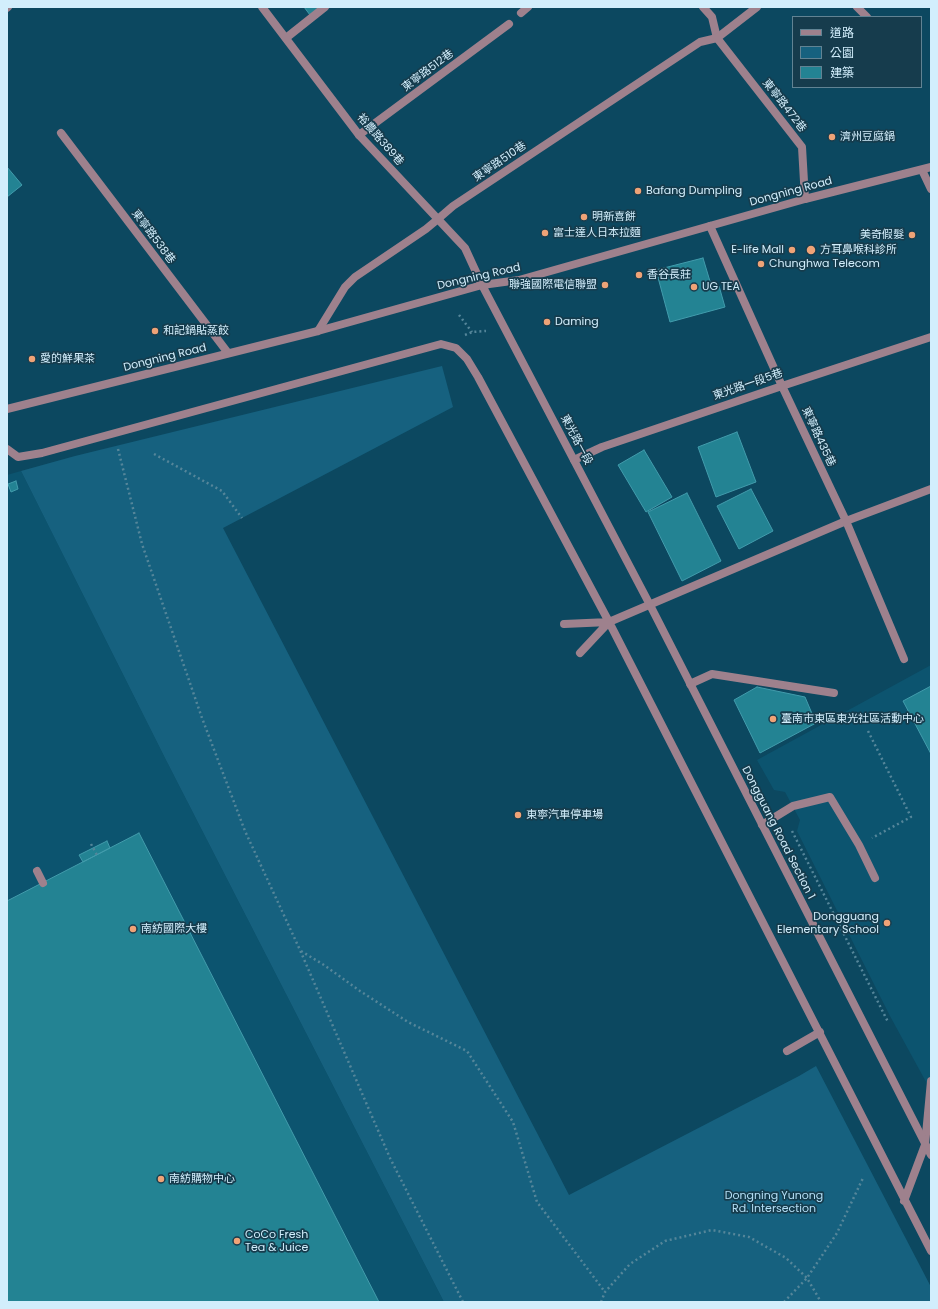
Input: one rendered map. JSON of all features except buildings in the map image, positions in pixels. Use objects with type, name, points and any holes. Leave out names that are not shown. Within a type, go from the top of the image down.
[{"type":"street","name":"裕農路389巷","points":[[262,7],[359,135],[465,248],[482,285]]},
{"type":"street","points":[[286,38],[325,7]]},
{"type":"street","points":[[521,13],[528,7]]},
{"type":"street","points":[[703,7],[712,17],[717,38]]},
{"type":"street","name":"東寧路510巷","points":[[318,331],[345,287],[355,277],[426,229],[453,206],[700,42],[717,38],[757,7]]},
{"type":"street","points":[[858,7],[866,16]]},
{"type":"street","name":"東寧路512巷","points":[[359,135],[509,24]]},
{"type":"street","name":"東寧路472巷","points":[[717,38],[802,147],[806,199]]},
{"type":"street","name":"東寧路538巷","points":[[61,133],[228,353]]},
{"type":"street","name":"Dongning Road","points":[[7,409],[318,331],[482,285],[519,280],[806,199],[931,167]]},
{"type":"street","points":[[922,170],[931,189]]},
{"type":"street","name":"東寧路435巷","points":[[710,226],[782,386],[846,521],[904,659]]},
{"type":"street","name":"東光路一段","points":[[482,285],[650,605]]},
{"type":"street","name":"東光路一段5巷","points":[[574,460],[602,447],[931,337]]},
{"type":"street","points":[[7,449],[18,457],[42,453],[441,344],[456,348],[467,359],[478,377],[609,622],[820,1032],[904,1201],[931,1251]]},
{"type":"street","points":[[564,624],[609,622],[846,521],[931,489]]},
{"type":"street","name":"Dongguang Road Section 1","points":[[650,605],[931,1155]]},
{"type":"street","points":[[580,653],[609,622]]},
{"type":"street","points":[[690,684],[712,674],[834,693]]},
{"type":"street","points":[[762,825],[793,806],[830,797],[859,845],[875,878]]},
{"type":"street","points":[[37,871],[43,883]]},
{"type":"street","points":[[787,1051],[820,1032]]},
{"type":"street","points":[[904,1201],[925,1144],[931,1081]]},
{"type":"path","points":[[459,314],[472,332]]},
{"type":"path","points":[[465,335],[472,332],[486,331]]},
{"type":"path","points":[[114,433],[142,544],[202,718],[244,831],[300,950],[390,1158],[463,1302]]},
{"type":"path","points":[[154,454],[222,491],[242,518]]},
{"type":"path","points":[[859,845],[911,817],[868,731]]},
{"type":"path","points":[[792,831],[888,1022]]},
{"type":"path","points":[[91,844],[97,855]]},
{"type":"path","points":[[300,950],[408,1022],[467,1051],[513,1122],[537,1202],[605,1292]]},
{"type":"path","points":[[784,1302],[806,1278],[837,1233],[863,1178]]},
{"type":"path","points":[[601,1302],[605,1292],[630,1264],[664,1241],[712,1230],[749,1237],[786,1258],[806,1278],[821,1302]]},
{"type":"shaded area","name":"南紡購物中心","points":[[21,471],[167,762],[444,1302],[7,1302],[7,475]]},
{"type":"shaded area","name":"Dongguang Elementary School","points":[[931,665],[931,1091],[890,1016],[797,831],[800,820],[785,792],[774,790],[757,760]]},
{"type":"green space","name":"Dongning Yunong Rd. Intersection","points":[[442,366],[453,407],[223,528],[569,1195],[816,1066],[931,1287],[931,1302],[444,1302],[167,762],[21,471],[75,456]]},
{"type":"place","name":"濟州豆腐鍋","points":[[832,137]]},
{"type":"place","name":"Bafang Dumpling","points":[[638,191]]},
{"type":"place","name":"明新喜餅","points":[[584,217]]},
{"type":"place","name":"富士達人日本拉麵","points":[[545,233]]},
{"type":"place","name":"美奇假髮","points":[[912,235]]},
{"type":"place","name":"E-life Mall","points":[[792,250]]},
{"type":"place","name":"方耳鼻喉科診所","points":[[811,250]]},
{"type":"place","name":"Chunghwa Telecom","points":[[761,264]]},
{"type":"place","name":"香谷長莊","points":[[639,275]]},
{"type":"place","name":"聯強國際電信聯盟","points":[[605,285]]},
{"type":"place","name":"UG TEA","points":[[694,287]]},
{"type":"place","name":"Daming","points":[[547,322]]},
{"type":"place","name":"和記鍋貼蒸餃","points":[[155,331]]},
{"type":"place","name":"愛的鮮果茶","points":[[32,359]]},
{"type":"place","name":"臺南市東區東光社區活動中心","points":[[773,719]]},
{"type":"place","name":"東寧汽車停車場","points":[[518,815]]},
{"type":"place","name":"Dongguang Elementary School","points":[[887,923]]},
{"type":"place","name":"南紡國際大樓","points":[[133,929]]},
{"type":"place","name":"南紡購物中心","points":[[161,1179]]},
{"type":"place","name":"CoCo Fresh Tea & Juice","points":[[237,1241]]}]
